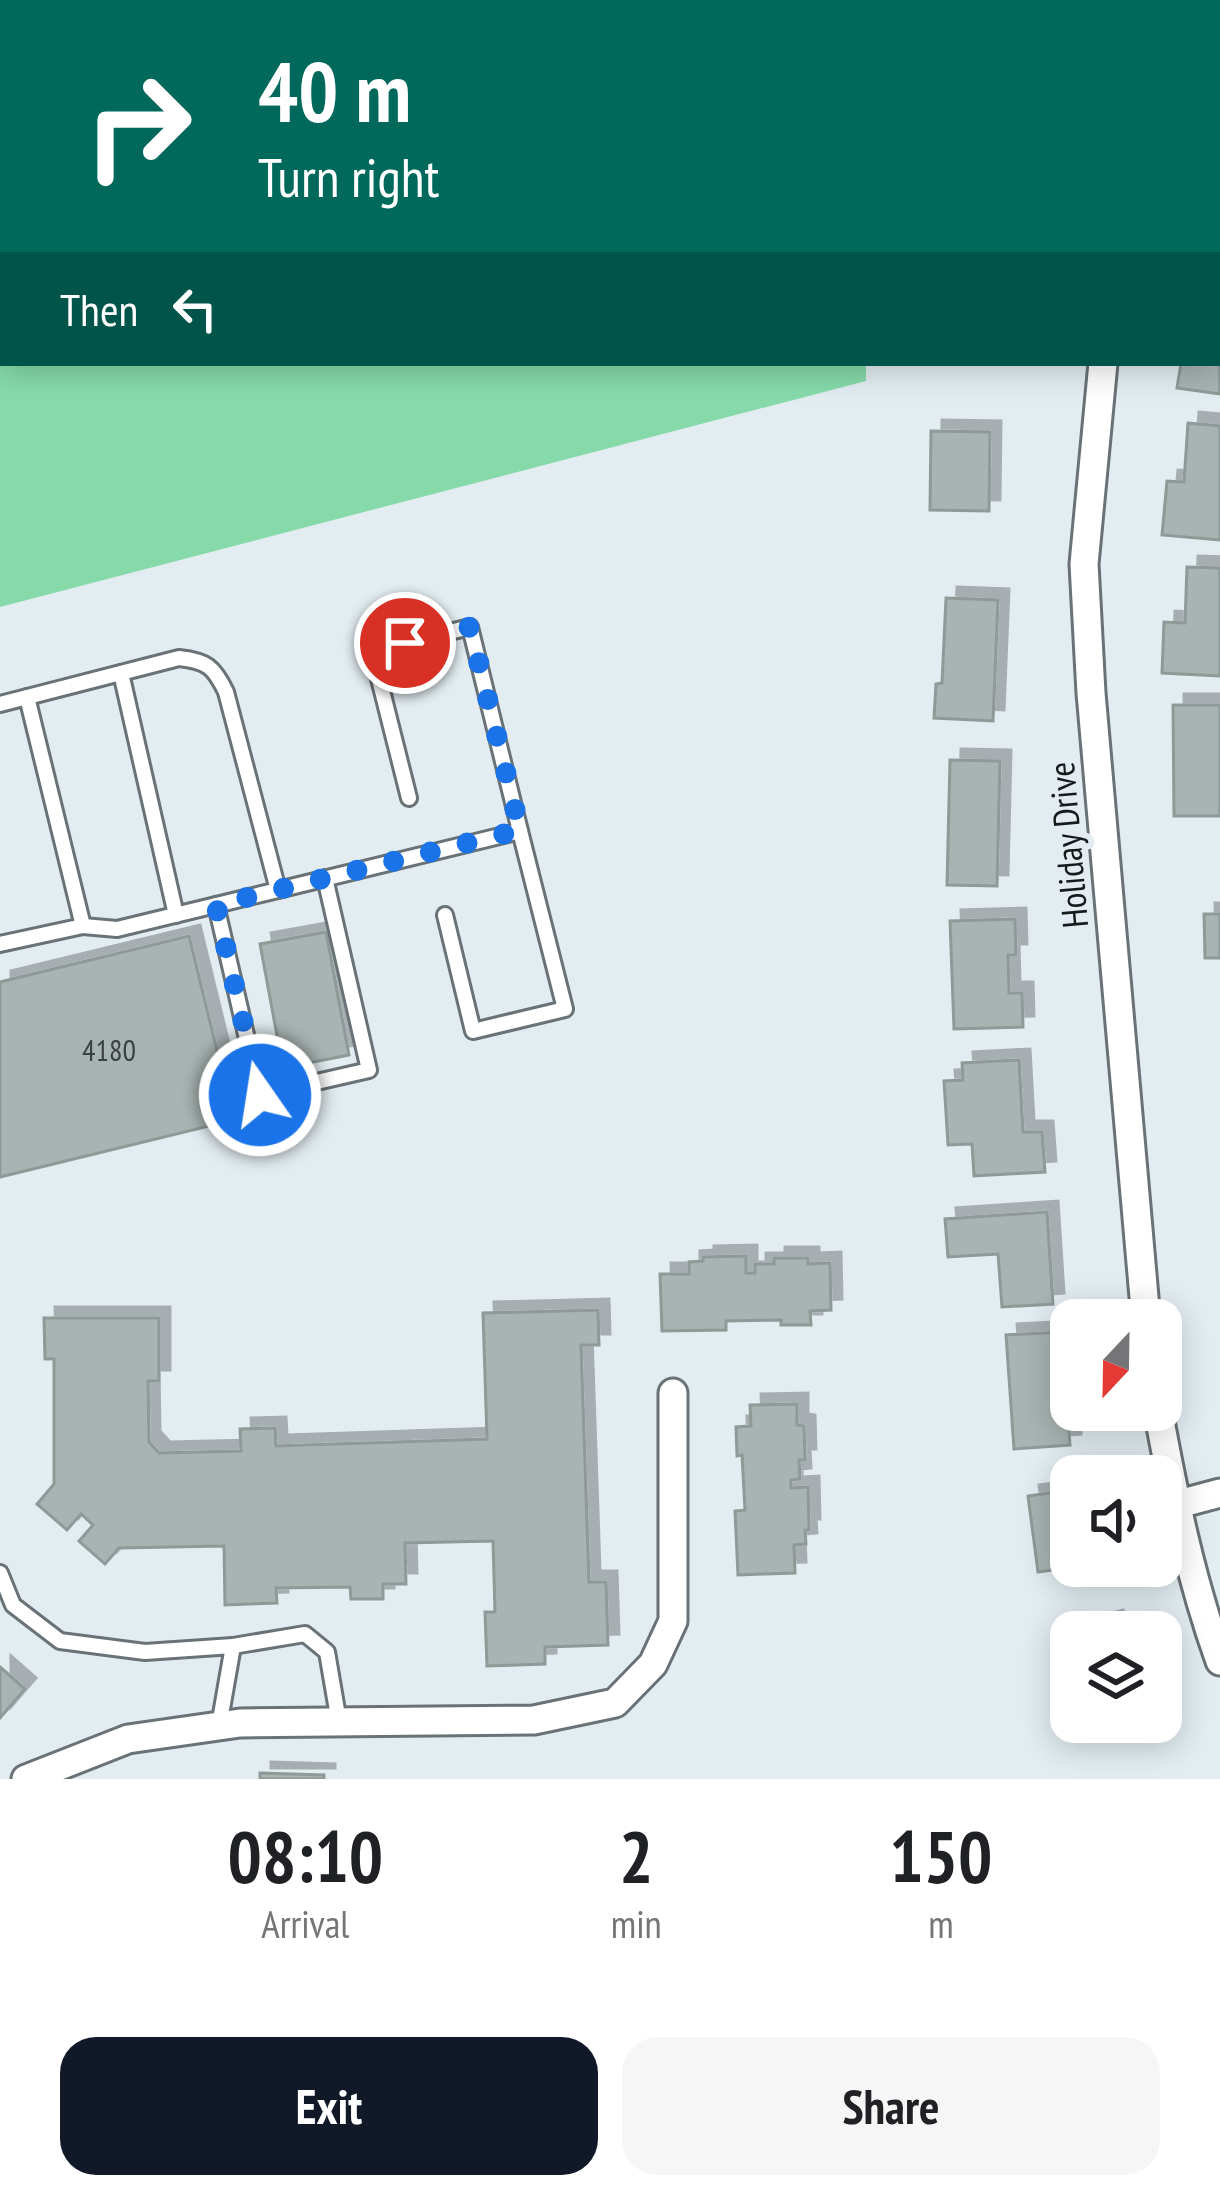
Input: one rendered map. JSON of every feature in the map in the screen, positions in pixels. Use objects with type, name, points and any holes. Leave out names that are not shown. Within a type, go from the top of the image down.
[{"type":"street","name":"Holiday Drive","points":[[1103,366],[1085,586],[1144,1299]]},
{"type":"street","points":[[26,1779],[128,1739],[219,1726],[534,1720],[615,1703],[653,1664],[674,1621],[673,1393]]},
{"type":"street","points":[[1182,1503],[1220,1492]]},
{"type":"street","points":[[1182,1534],[1198,1600],[1220,1661]]},
{"type":"lane","points":[[409,798],[372,651],[470,627],[565,1009],[473,1031],[445,915]]},
{"type":"lane","points":[[0,704],[179,658],[199,660],[216,671],[226,692],[278,890]]},
{"type":"lane","points":[[121,673],[176,914]]},
{"type":"lane","points":[[26,697],[83,926]]},
{"type":"lane","points":[[0,944],[83,926],[117,929],[520,830]]},
{"type":"lane","points":[[216,905],[260,1095],[369,1070],[325,878]]},
{"type":"lane","points":[[0,1573],[13,1605],[60,1642],[145,1652],[233,1646],[305,1634],[327,1652],[339,1722]]},
{"type":"lane","points":[[219,1726],[233,1646]]},
{"type":"green space","points":[[0,366],[866,366],[866,381],[0,607]]},
{"type":"building","points":[[1181,366],[1219,366],[1220,394],[1177,388]]},
{"type":"building","points":[[1188,423],[1220,426],[1220,540],[1162,535],[1167,481],[1184,482]]},
{"type":"building","points":[[931,431],[990,432],[989,511],[930,510]]},
{"type":"building","points":[[1187,567],[1220,568],[1220,676],[1162,673],[1164,622],[1185,623]]},
{"type":"building","points":[[946,598],[998,600],[993,721],[934,718],[936,684],[942,683]]},
{"type":"building","points":[[1173,705],[1220,705],[1220,816],[1174,816]]},
{"type":"building","points":[[950,760],[1000,761],[997,886],[947,885]]},
{"type":"building","points":[[1204,914],[1220,914],[1220,958],[1205,958]]},
{"type":"building","points":[[1015,919],[1016,955],[1008,955],[1009,993],[1022,993],[1023,1027],[954,1029],[950,921]]},
{"type":"building","points":[[326,932],[349,1055],[283,1068],[260,944]]},
{"type":"building","points":[[189,936],[234,1120],[0,1177],[0,982]]},
{"type":"building","points":[[1019,1060],[1023,1132],[1042,1132],[1045,1172],[974,1176],[972,1144],[948,1145],[944,1081],[963,1080],[962,1063]]},
{"type":"building","points":[[1047,1212],[1050,1304],[1002,1307],[998,1254],[948,1257],[945,1219]]},
{"type":"building","points":[[746,1256],[746,1273],[755,1273],[755,1264],[774,1264],[774,1258],[830,1263],[831,1310],[810,1311],[811,1325],[726,1321],[726,1330],[662,1331],[660,1274],[689,1274],[689,1262],[703,1261],[703,1257]]},
{"type":"building","points":[[598,1310],[599,1345],[581,1345],[589,1582],[606,1582],[608,1645],[545,1647],[545,1664],[487,1666],[485,1612],[495,1612],[493,1541],[405,1543],[406,1584],[383,1584],[383,1599],[351,1599],[350,1587],[276,1588],[277,1603],[225,1605],[224,1546],[119,1548],[105,1564],[79,1541],[93,1525],[81,1514],[67,1530],[37,1504],[54,1484],[54,1359],[45,1359],[44,1318],[159,1318],[159,1381],[148,1381],[149,1442],[159,1453],[241,1451],[240,1429],[275,1428],[276,1446],[487,1439],[483,1313]]},
{"type":"building","points":[[1050,1333],[1050,1431],[1069,1431],[1070,1445],[1014,1449],[1006,1335]]},
{"type":"building","points":[[797,1404],[797,1425],[804,1426],[805,1460],[799,1460],[800,1479],[791,1480],[791,1488],[808,1487],[806,1544],[794,1545],[795,1573],[738,1575],[735,1511],[745,1510],[736,1427],[751,1426],[750,1405]]},
{"type":"building","points":[[1050,1493],[1050,1570],[1038,1572],[1028,1496]]},
{"type":"building","points":[[0,1667],[25,1689],[0,1718]]},
{"type":"building","points":[[260,1773],[324,1775],[324,1779],[260,1779]]},
{"type":"route","points":[[260,1095],[216,905],[520,830],[470,627],[405,643]]}]
